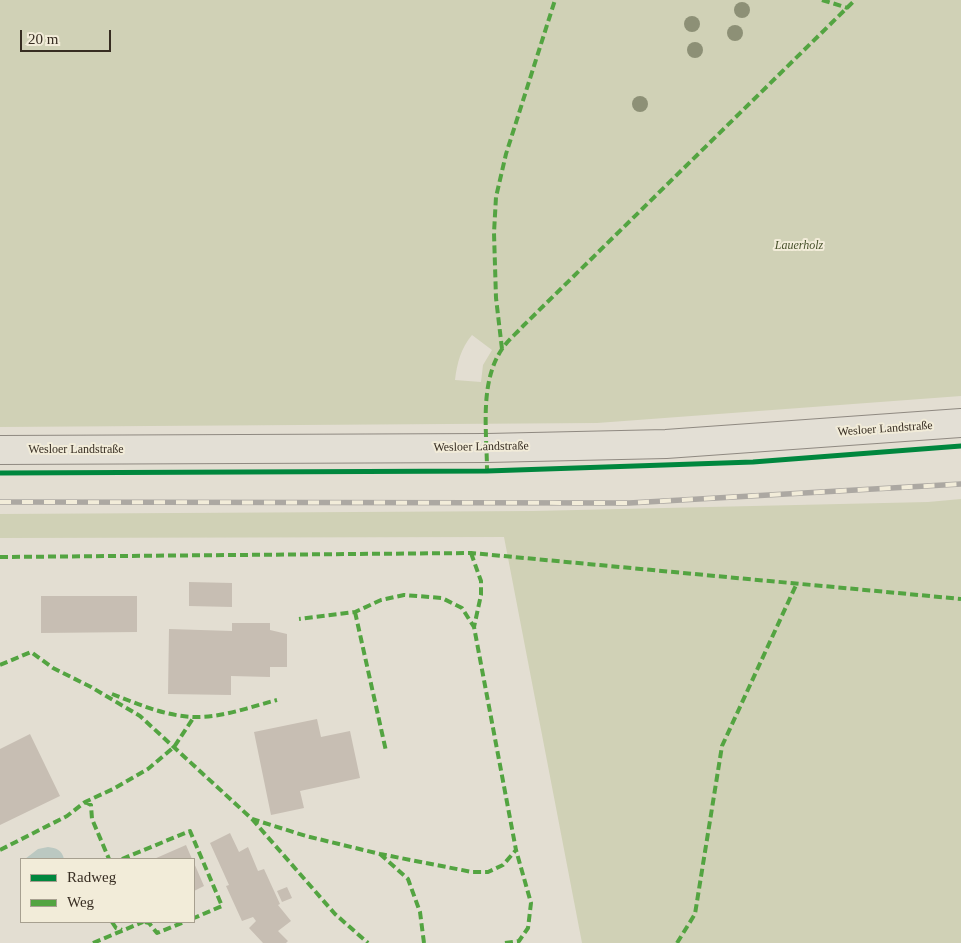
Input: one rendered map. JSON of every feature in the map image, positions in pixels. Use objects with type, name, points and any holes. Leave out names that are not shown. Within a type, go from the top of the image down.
[{"type":"main road","name":"Wesloer Landstraße","points":[[0,450],[487,448],[666,444],[961,423]]},
{"type":"green space","name":"Lauerholz","points":[[0,0],[961,0],[961,396],[597,423],[0,427]],"holes":[[[472,335],[492,350],[483,365],[481,382],[455,380],[460,356]]]},
{"type":"green space","points":[[961,499],[961,943],[582,943],[504,537],[0,538],[0,514],[533,511],[928,502]]},
{"type":"shaded area","points":[[54,848],[62,853],[64,858],[26,858],[38,849]]},
{"type":"building","points":[[189,582],[232,583],[232,607],[189,606]]},
{"type":"building","points":[[41,596],[137,596],[137,632],[41,633]]},
{"type":"building","points":[[232,623],[270,623],[270,630],[287,634],[287,667],[270,667],[270,677],[231,676],[231,695],[168,694],[169,629],[232,631]]},
{"type":"building","points":[[317,719],[321,737],[350,731],[360,778],[300,791],[304,808],[271,815],[254,732]]},
{"type":"building","points":[[30,734],[60,796],[0,825],[0,749]]},
{"type":"building","points":[[230,833],[239,852],[248,847],[258,871],[264,869],[280,904],[278,905],[291,921],[278,931],[288,941],[286,943],[263,943],[249,928],[256,921],[253,917],[242,921],[226,886],[229,885],[210,843]]},
{"type":"building","points":[[186,845],[192,858],[156,858]]},
{"type":"building","points":[[195,865],[204,886],[195,890]]},
{"type":"building","points":[[287,887],[292,898],[282,902],[277,891]]},
{"type":"railway","points":[[0,502],[629,503],[961,484]]},
{"type":"marked path","points":[[502,349],[496,298],[494,233],[496,197],[506,154],[555,0]]},
{"type":"marked path","points":[[822,0],[848,8]]},
{"type":"marked path","points":[[489,471],[487,471],[487,392],[495,362],[504,346],[855,0]]},
{"type":"marked path","points":[[471,553],[481,581],[481,595],[474,627]]},
{"type":"marked path","points":[[0,557],[471,553],[961,599]]},
{"type":"marked path","points":[[677,943],[695,914],[722,746],[797,583]]},
{"type":"marked path","points":[[0,665],[31,652],[53,668],[91,687],[140,716],[252,819],[306,836],[380,854],[472,872],[488,872],[503,865],[516,850],[474,627],[462,608],[442,598],[404,595],[381,600],[355,612],[299,619]]},
{"type":"marked path","points":[[355,612],[386,751]]},
{"type":"marked path","points":[[112,694],[162,712],[194,717],[225,714],[277,700]]},
{"type":"marked path","points":[[0,850],[67,816],[85,802],[148,769],[174,747],[194,717]]},
{"type":"marked path","points":[[85,802],[91,805],[92,819],[109,858]]},
{"type":"marked path","points":[[252,819],[335,914],[368,943]]},
{"type":"marked path","points":[[124,858],[190,831],[222,906],[195,918]]},
{"type":"marked path","points":[[505,943],[519,941],[528,928],[531,903],[516,850]]},
{"type":"marked path","points":[[380,854],[408,879],[420,912],[424,943]]},
{"type":"marked path","points":[[113,923],[116,928],[122,930]]},
{"type":"marked path","points":[[93,943],[141,923]]},
{"type":"marked path","points":[[149,923],[157,933],[182,923]]},
{"type":"cycle path","points":[[0,473],[487,471],[753,462],[961,446]]}]
